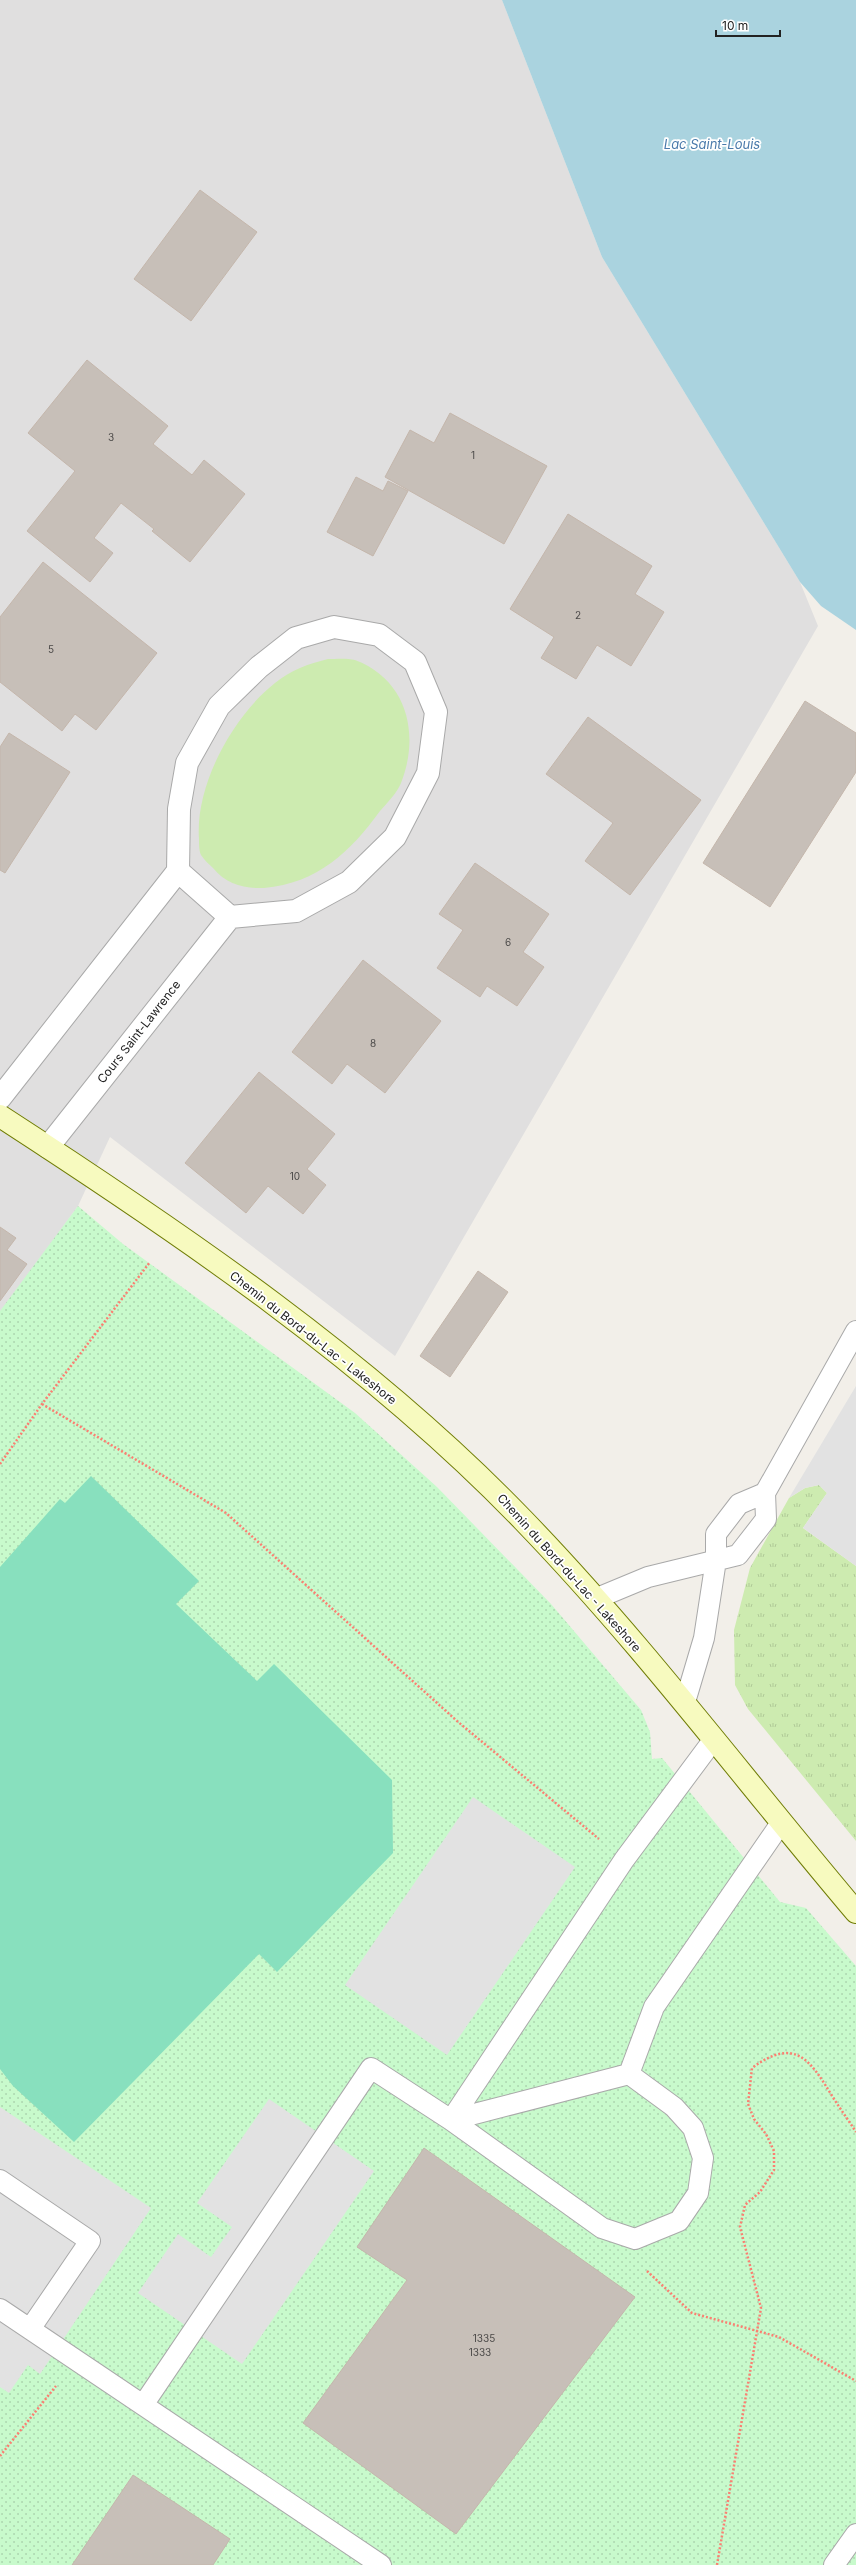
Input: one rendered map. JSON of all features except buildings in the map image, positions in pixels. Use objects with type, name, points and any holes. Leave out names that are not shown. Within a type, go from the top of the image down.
[{"type":"street","points":[[0,1098],[178,871],[179,809],[187,763],[219,706],[259,667],[296,638],[334,628],[380,635],[415,662],[436,712],[428,773],[394,837],[350,882],[296,911],[230,917],[178,871]]},
{"type":"street","name":"Cours Saint-Lawrence","points":[[48,1147],[230,917]]},
{"type":"street","name":"Chemin du Bord-du-Lac - Lakeshore","points":[[0,1116],[48,1147],[268,1300],[370,1379],[447,1446],[523,1519],[595,1599],[685,1702],[781,1823],[856,1912]]},
{"type":"lane","points":[[595,1599],[648,1577],[738,1555],[766,1519],[765,1493],[856,1332]]},
{"type":"lane","points":[[685,1702],[704,1638],[716,1560],[716,1534],[739,1504],[765,1493]]},
{"type":"lane","points":[[451,2120],[624,1860],[714,1739]]},
{"type":"lane","points":[[628,2074],[654,2007],[781,1823]]},
{"type":"lane","points":[[143,2405],[371,2068],[451,2120],[602,2228],[635,2239],[679,2221],[698,2193],[703,2158],[693,2128],[674,2107],[628,2074]]},
{"type":"lane","points":[[451,2120],[628,2074]]},
{"type":"lane","points":[[0,2180],[90,2241],[30,2329]]},
{"type":"lane","points":[[0,2309],[381,2565]]},
{"type":"lane","points":[[834,2565],[856,2534]]},
{"type":"path","points":[[0,1464],[42,1404],[150,1262]]},
{"type":"path","points":[[42,1404],[226,1512],[457,1721],[624,1860]]},
{"type":"path","points":[[716,2565],[761,2308],[740,2227],[745,2205],[760,2192],[774,2170],[774,2151],[766,2134],[754,2119],[748,2104],[752,2068],[769,2055],[788,2053],[803,2057],[822,2076],[856,2132]]},
{"type":"path","points":[[641,2265],[692,2313],[779,2337],[856,2381]]},
{"type":"path","points":[[0,2456],[77,2361]]},
{"type":"shaded area","points":[[0,0],[502,0],[602,257],[800,582],[818,626],[395,1356],[110,1137],[78,1206],[0,1314]]},
{"type":"shaded area","points":[[856,1386],[856,1566],[803,1528],[827,1493],[819,1485],[805,1488],[789,1498]]},
{"type":"shaded area","points":[[473,1797],[575,1867],[447,2055],[345,1985]]},
{"type":"shaded area","points":[[269,2099],[374,2171],[242,2364],[138,2293],[178,2234],[211,2257],[232,2227],[197,2203]]},
{"type":"shaded area","points":[[0,2107],[151,2208],[40,2374],[28,2365],[9,2393],[0,2387]]},
{"type":"green space","points":[[328,659],[355,660],[373,669],[387,681],[398,695],[405,711],[409,728],[407,765],[401,783],[357,840],[331,863],[317,872],[301,880],[264,888],[249,888],[230,882],[218,873],[204,859],[200,851],[199,818],[203,796],[210,775],[231,733],[260,697],[287,674],[307,665]]},
{"type":"green space","points":[[78,1206],[123,1244],[355,1413],[437,1487],[551,1604],[641,1710],[650,1732],[652,1759],[662,1758],[780,1902],[806,1908],[856,1966],[856,2565],[0,2565],[0,1311]]},
{"type":"green space","points":[[91,1476],[199,1581],[176,1604],[257,1681],[274,1664],[392,1780],[393,1853],[277,1972],[259,1954],[74,2142],[13,2086],[0,2069],[0,1567],[60,1499],[65,1503]]},
{"type":"green space","points":[[819,1485],[827,1493],[803,1528],[856,1566],[856,1841],[748,1709],[735,1685],[734,1630],[750,1568],[789,1498],[805,1488]]},
{"type":"water","name":"Lac Saint-Louis","points":[[502,0],[856,0],[856,630],[821,606],[800,582],[602,257]]}]
